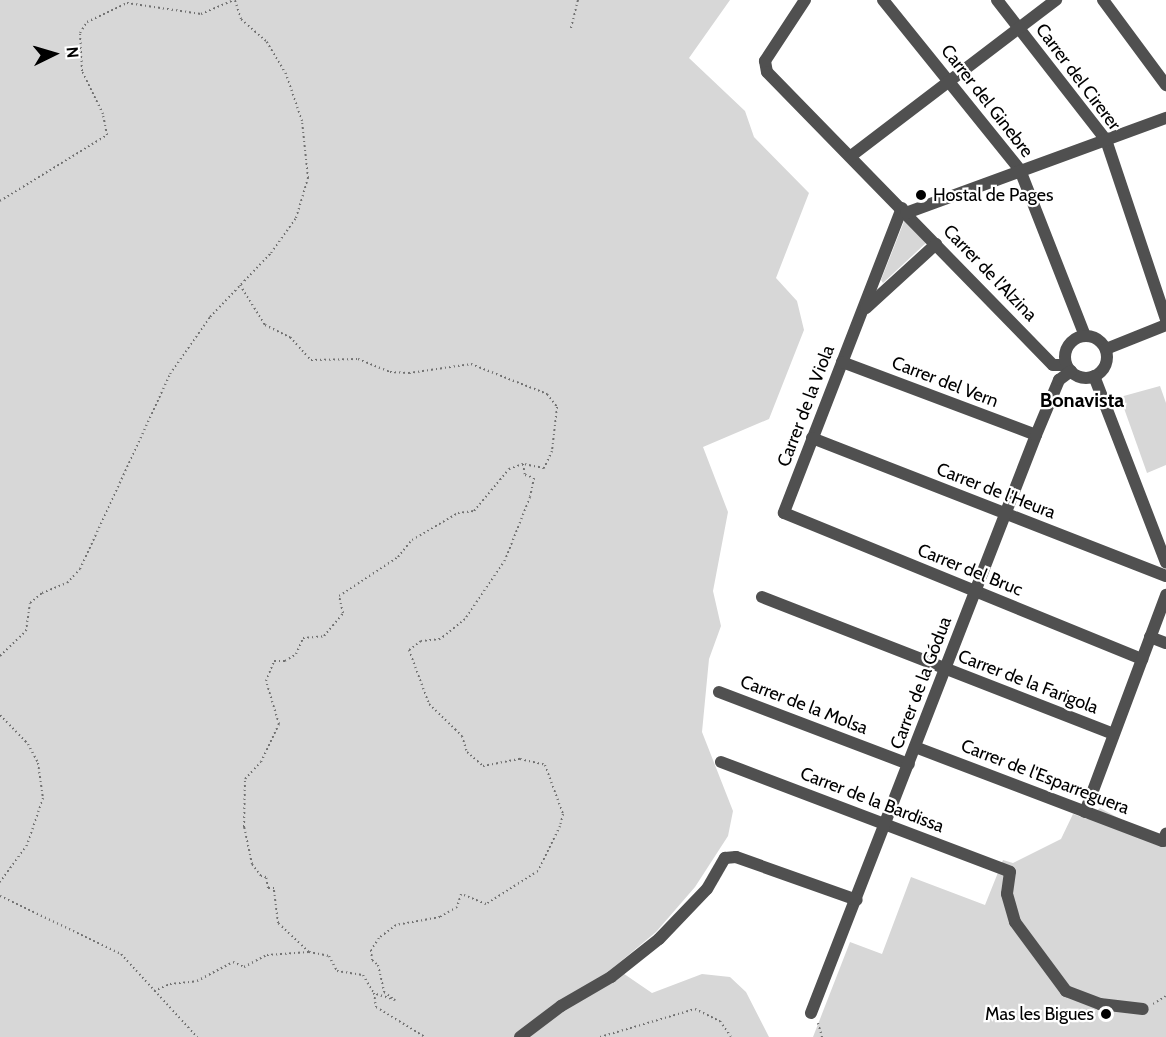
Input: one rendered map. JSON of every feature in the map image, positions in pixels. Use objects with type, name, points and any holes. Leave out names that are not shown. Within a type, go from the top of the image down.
[{"type":"street","name":"Carrer de l'Alzina","points":[[805,0],[765,61],[765,69],[1053,365],[1069,368]]},
{"type":"street","name":"Carrer del Ginebre","points":[[883,0],[1020,171],[1085,336]]},
{"type":"street","name":"Carrer del Cirerer","points":[[997,0],[1106,140],[1166,319]]},
{"type":"street","points":[[851,156],[1056,0]]},
{"type":"street","points":[[1103,0],[1166,85]]},
{"type":"street","points":[[904,210],[1166,118]]},
{"type":"street","name":"Carrer de la Viola","points":[[784,513],[904,210]]},
{"type":"street","name":"Carrer de la Viola","points":[[863,311],[936,244]]},
{"type":"street","points":[[1106,349],[1166,325]]},
{"type":"street","points":[[1085,336],[1101,342],[1106,349],[1107,360],[1094,376],[1082,378],[1069,368],[1068,345],[1085,336]]},
{"type":"street","name":"Carrer del Vern","points":[[842,362],[1036,435]]},
{"type":"street","name":"Carrer de la Gódua","points":[[811,1013],[1007,515],[1036,435],[1059,380],[1069,368]]},
{"type":"street","points":[[1094,376],[1166,562]]},
{"type":"street","name":"Carrer de l'Heura","points":[[813,438],[1166,576]]},
{"type":"street","name":"Carrer del Bruc","points":[[784,513],[1142,659]]},
{"type":"street","points":[[1085,812],[1166,595]]},
{"type":"street","name":"Carrer de la Farigola","points":[[762,597],[1113,734]]},
{"type":"street","points":[[1150,637],[1166,643]]},
{"type":"street","name":"Carrer de la Molsa","points":[[719,692],[909,764]]},
{"type":"street","name":"Carrer de l'Esparreguera","points":[[915,747],[1085,812],[1165,837]]},
{"type":"street","name":"Carrer de la Bardissa","points":[[721,762],[1010,872],[1007,894],[1015,922],[1066,991],[1100,1004],[1143,1009]]},
{"type":"street","points":[[520,1037],[561,1006],[611,977],[659,939],[707,889],[725,858],[736,857],[857,900]]},
{"type":"path","points":[[0,201],[107,135],[103,114],[82,71],[80,33],[87,22],[127,3],[201,14],[235,0],[241,19],[266,41],[286,74],[302,121],[308,178],[296,218],[271,253],[210,317],[170,374],[80,569],[67,583],[42,592],[30,603],[26,631],[0,656]]},
{"type":"path","points":[[570,28],[578,0]]},
{"type":"path","points":[[240,285],[265,325],[290,337],[311,360],[358,359],[390,372],[410,373],[471,364],[547,394],[557,407],[552,451],[544,468],[523,464],[510,469],[474,511],[458,513],[412,540],[398,557],[339,596],[343,613],[324,636],[303,638],[296,654],[285,661],[274,661],[266,681],[279,724],[261,762],[245,779],[244,827],[252,864],[261,876],[266,877],[268,888],[274,888],[278,923],[309,952]]},
{"type":"path","points":[[374,993],[395,1000],[384,992],[378,965],[372,960],[371,950],[379,938],[396,925],[440,917],[457,908],[460,894],[486,904],[538,871],[560,825],[563,814],[545,765],[520,759],[483,766],[467,752],[462,736],[429,704],[409,650],[421,641],[440,639],[465,619],[505,560],[534,478],[525,475],[523,464]]},
{"type":"path","points":[[0,715],[28,744],[38,763],[43,798],[27,845],[0,882]]},
{"type":"path","points":[[0,896],[121,954],[197,1037]]},
{"type":"path","points":[[154,991],[171,984],[197,981],[233,962],[244,968],[267,955],[309,952],[329,956],[337,971],[363,975],[374,993],[376,1007],[425,1037]]},
{"type":"path","points":[[1143,1009],[1166,996]]},
{"type":"path","points":[[600,1037],[695,1009],[720,1021],[731,1037]]},
{"type":"path","points":[[811,1013],[822,1037]]},
{"type":"shaded area","points":[[0,0],[730,0],[689,58],[745,111],[754,137],[809,193],[776,278],[797,301],[804,330],[769,419],[703,447],[728,512],[713,591],[721,626],[709,659],[702,732],[733,811],[728,836],[695,887],[656,932],[614,967],[652,993],[702,974],[730,977],[746,992],[769,1037],[0,1037]]},
{"type":"shaded area","points":[[905,219],[927,242],[883,283],[881,280]]},
{"type":"shaded area","points":[[1160,386],[1166,403],[1166,465],[1147,473],[1120,397]]},
{"type":"shaded area","points":[[1100,808],[1135,827],[1166,836],[1166,1037],[813,1037],[850,942],[882,954],[911,877],[985,905],[1003,860],[1013,863],[1061,839],[1073,814],[1087,819]]},
{"type":"place","name":"Hostal de Pages","points":[[921,195]]},
{"type":"place","name":"Mas les Bigues","points":[[1106,1014]]},
{"type":"district","name":"Bonavista","points":[[1082,400]]}]
